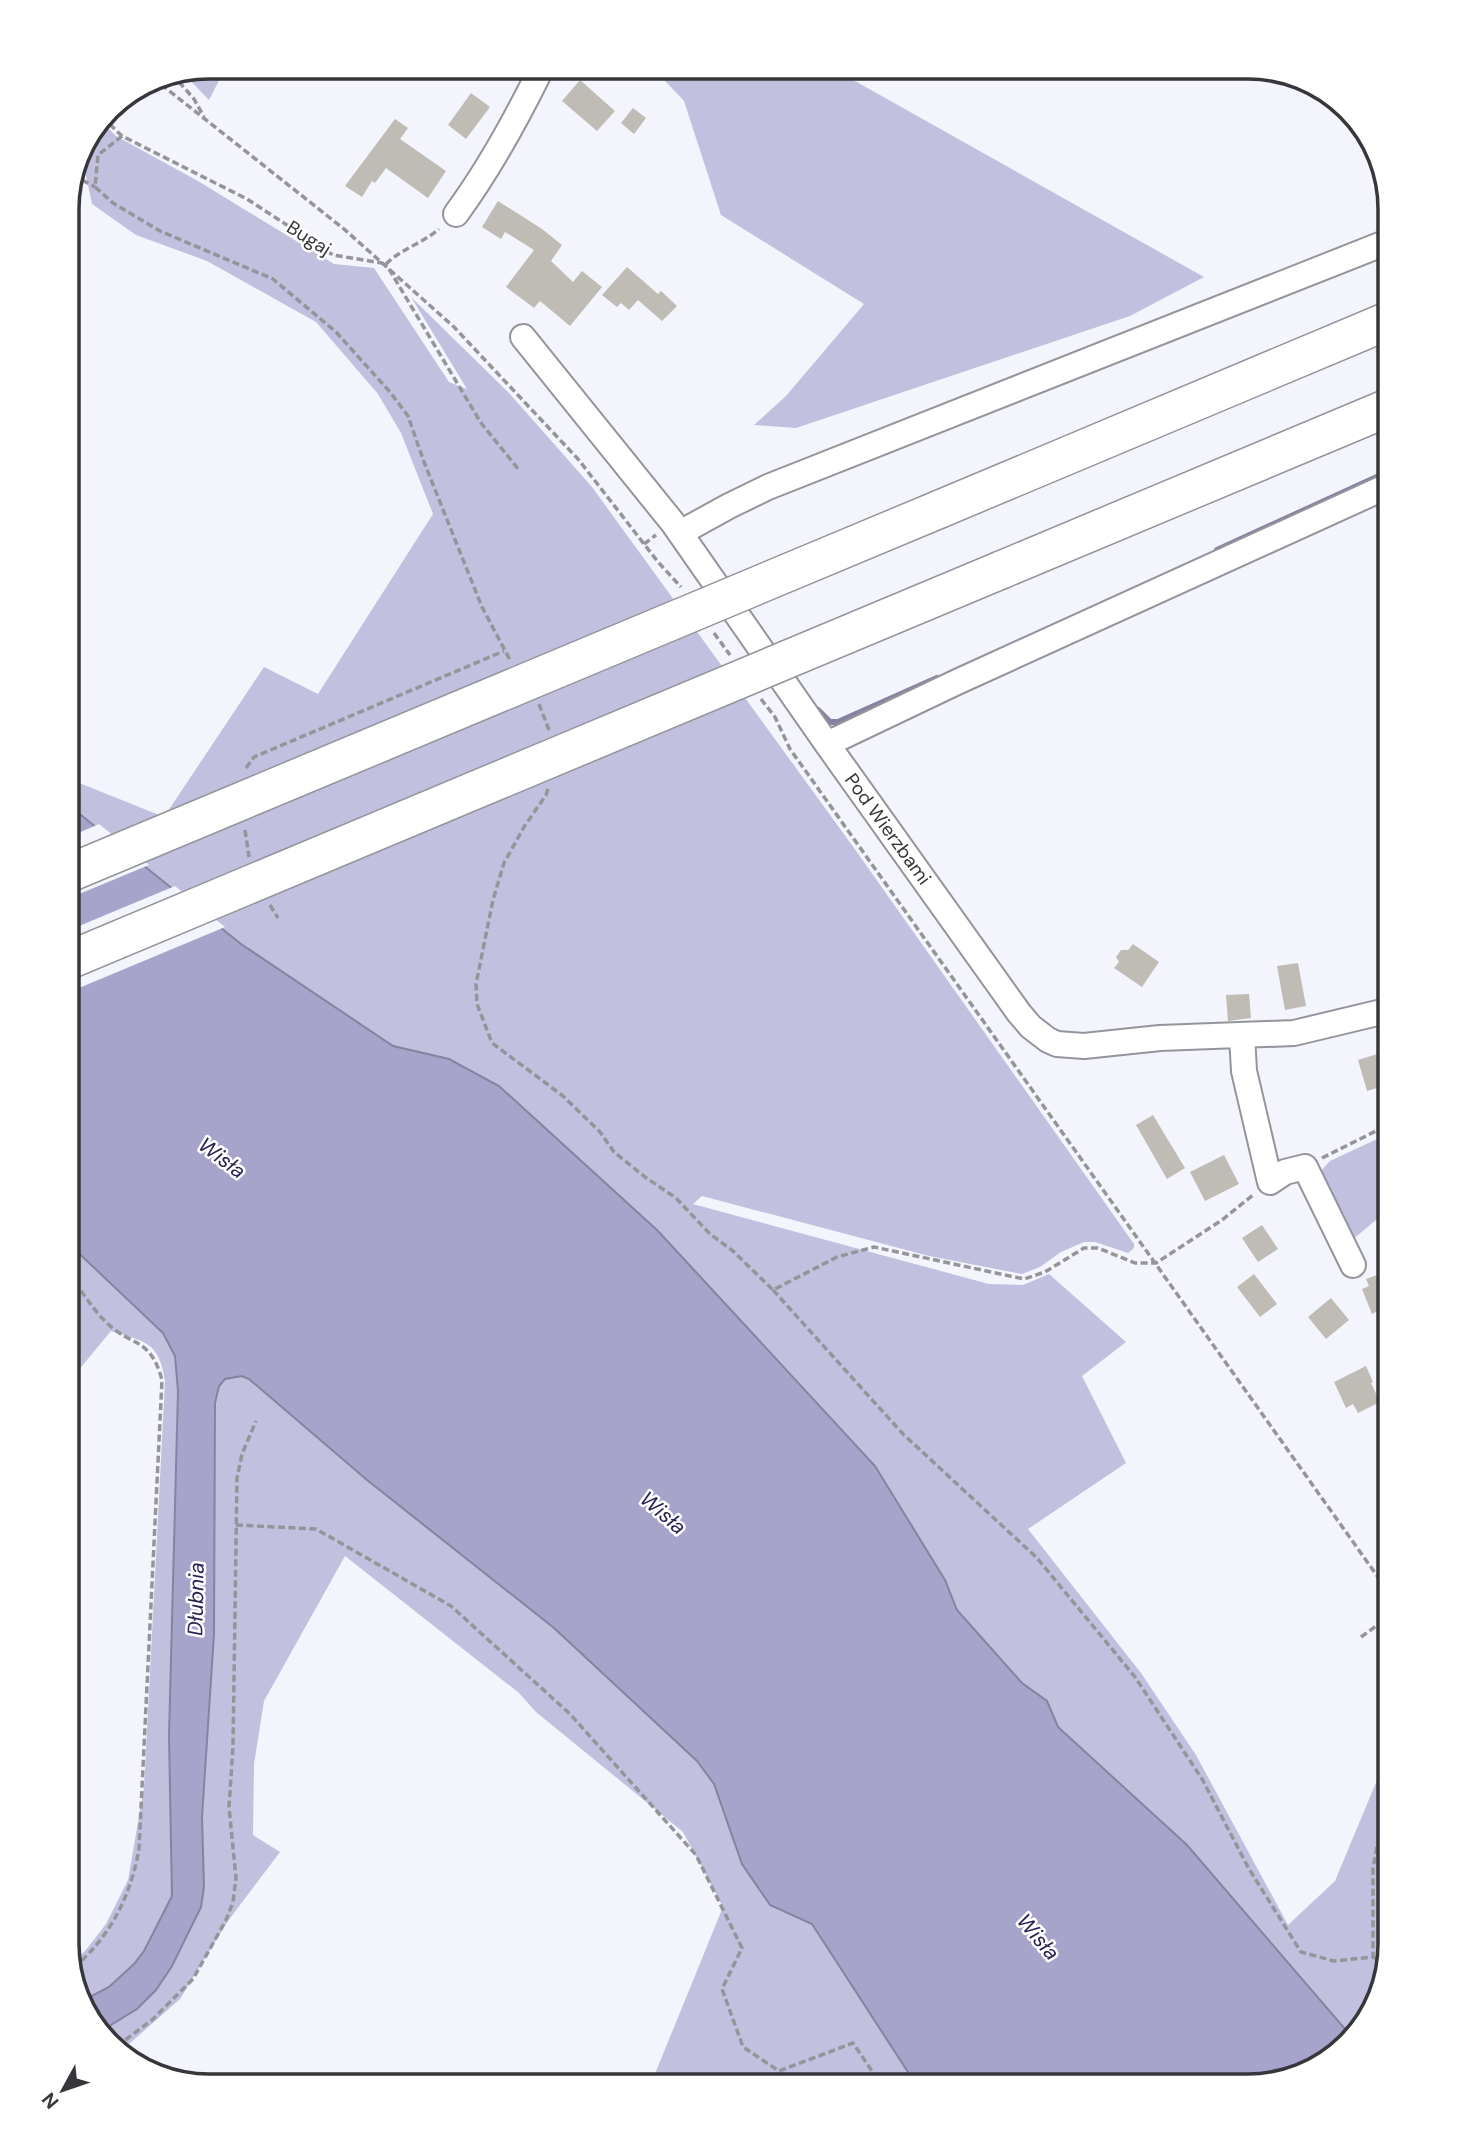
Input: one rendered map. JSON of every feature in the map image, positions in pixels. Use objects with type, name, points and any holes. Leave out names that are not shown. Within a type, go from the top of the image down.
[{"type":"highway","points":[[79,869],[1378,325]]},
{"type":"highway","points":[[79,956],[1378,412]]},
{"type":"street","points":[[456,214],[499,147],[535,79]]},
{"type":"street","points":[[680,533],[768,487],[1378,246]]},
{"type":"street","name":"Pod Wierzbami","points":[[523,337],[680,533],[1019,1013],[1040,1035],[1058,1044],[1084,1046],[1160,1038],[1294,1033],[1378,1013]]},
{"type":"street","points":[[827,744],[1378,491]]},
{"type":"street","points":[[1242,1036],[1244,1071],[1270,1182],[1285,1172],[1305,1167],[1353,1265]]},
{"type":"path","points":[[179,82],[194,99],[205,119]]},
{"type":"path","points":[[164,87],[386,264],[454,327],[578,459],[687,595]]},
{"type":"path","name":"Bugaj","points":[[110,125],[122,136],[247,198],[333,255],[386,264]]},
{"type":"path","points":[[95,187],[98,155],[122,136]]},
{"type":"path","points":[[82,180],[95,187],[113,204],[160,231],[273,279],[336,332],[390,392],[408,416],[482,607],[511,662]]},
{"type":"path","points":[[386,264],[398,254],[423,242],[456,214]]},
{"type":"path","points":[[386,264],[481,423],[519,470]]},
{"type":"path","points":[[711,629],[735,662]]},
{"type":"path","points":[[532,695],[540,705],[551,735]]},
{"type":"path","points":[[759,695],[775,718],[790,749],[1378,1576]]},
{"type":"path","points":[[550,782],[547,795],[524,827],[504,863],[494,900],[477,984],[477,1004],[492,1043],[563,1096],[600,1132],[614,1152],[676,1198],[710,1234],[733,1251],[773,1290],[903,1434],[1037,1558],[1135,1677],[1202,1779],[1249,1869],[1301,1952],[1334,1961],[1377,1959]]},
{"type":"path","points":[[1305,1167],[1378,1130]]},
{"type":"path","points":[[773,1290],[836,1257],[874,1247],[1024,1279],[1045,1272],[1084,1248],[1098,1248],[1135,1263],[1156,1263],[1222,1220],[1270,1182]]},
{"type":"path","points":[[79,1290],[107,1324],[151,1352],[162,1380],[139,1849],[135,1872],[123,1903],[95,1947],[80,1961]]},
{"type":"path","points":[[123,2041],[152,2020],[193,1979],[233,1902],[236,1866],[229,1787],[233,1746],[236,1525],[239,1466],[256,1421]]},
{"type":"path","points":[[236,1525],[316,1529],[451,1606],[570,1714],[696,1855],[742,1948],[722,1989],[743,2047],[779,2071],[853,2043],[874,2074]]},
{"type":"path","points":[[1361,1637],[1378,1625]]},
{"type":"path","points":[[1373,1957],[1373,1869],[1378,1842]]},
{"type":"shaded area","points":[[220,79],[209,100],[190,80]]},
{"type":"shaded area","points":[[663,79],[851,79],[1204,277],[1130,316],[796,428],[754,425],[786,396],[864,304],[721,215],[684,101]]},
{"type":"shaded area","points":[[108,128],[116,136],[198,181],[334,264],[374,268],[449,382],[467,389],[411,297],[509,393],[592,487],[854,848],[1134,1244],[1134,1248],[1128,1253],[1095,1242],[1084,1242],[1022,1274],[929,1256],[702,1196],[693,1204],[989,1284],[1023,1285],[1049,1274],[1126,1342],[1082,1376],[1126,1463],[1028,1529],[1141,1673],[1196,1755],[1288,1925],[1335,1881],[1378,1778],[1377,1961],[1368,1994],[1361,2009],[1345,2030],[1187,1845],[1058,1727],[1047,1701],[1022,1683],[957,1610],[875,1466],[658,1231],[499,1086],[449,1059],[393,1046],[241,944],[79,814],[79,783],[164,817],[264,667],[318,694],[433,514],[401,433],[378,394],[316,322],[207,261],[136,235],[92,204],[85,170],[92,151]]},
{"type":"shaded area","points":[[1378,1139],[1378,1218],[1351,1241],[1318,1174],[1330,1161]]},
{"type":"shaded area","points":[[79,1253],[163,1333],[175,1356],[178,1391],[169,1736],[172,1896],[144,1951],[134,1964],[109,1987],[90,1997],[83,1978],[80,1956],[106,1924],[128,1880],[144,1788],[165,1381],[159,1358],[148,1345],[111,1331],[79,1370]]},
{"type":"shaded area","points":[[242,1376],[249,1379],[367,1480],[554,1628],[697,1761],[714,1784],[742,1864],[770,1905],[812,1924],[909,2074],[655,2074],[723,1907],[683,1832],[536,1712],[519,1693],[345,1556],[264,1701],[254,1764],[253,1835],[280,1852],[228,1921],[180,1999],[129,2044],[117,2036],[109,2026],[137,2009],[167,1974],[201,1907],[204,1887],[202,1817],[214,1634],[215,1403],[219,1386],[225,1379]]},
{"type":"water","points":[[79,814],[241,944],[393,1046],[449,1059],[499,1086],[658,1231],[875,1466],[945,1580],[957,1610],[1022,1683],[1047,1701],[1058,1727],[1187,1845],[1345,2030],[1313,2057],[1282,2070],[1265,2073],[909,2074],[812,1924],[770,1905],[742,1864],[714,1784],[697,1761],[554,1628],[367,1480],[249,1379],[242,1376],[225,1379],[219,1386],[215,1403],[214,1634],[202,1817],[204,1887],[201,1907],[172,1966],[156,1990],[137,2009],[109,2026],[90,1997],[109,1987],[134,1964],[144,1951],[172,1896],[169,1736],[178,1391],[175,1356],[163,1333],[79,1253]]},
{"type":"pier","points":[[99,824],[149,865],[79,894],[79,833]]},
{"type":"pier","points":[[175,886],[225,927],[79,988],[79,926]]},
{"type":"building","points":[[580,80],[615,111],[597,131],[562,101]]},
{"type":"building","points":[[471,93],[490,107],[466,139],[448,125]]},
{"type":"building","points":[[633,108],[646,118],[634,134],[621,123]]},
{"type":"building","points":[[395,119],[408,128],[400,139],[446,171],[428,198],[386,168],[375,183],[372,181],[362,197],[345,186]]},
{"type":"building","points":[[498,201],[562,245],[551,261],[573,282],[582,271],[602,287],[570,326],[540,301],[534,308],[506,287],[534,250],[505,232],[501,239],[482,227]]},
{"type":"building","points":[[627,267],[658,294],[661,291],[677,306],[662,321],[638,300],[629,310],[621,303],[617,307],[602,295]]},
{"type":"building","points":[[1133,944],[1159,962],[1142,987],[1114,968],[1119,962],[1116,957],[1121,950],[1128,950]]},
{"type":"building","points":[[1298,963],[1306,1006],[1285,1010],[1277,966]]},
{"type":"building","points":[[1249,994],[1251,1018],[1228,1021],[1226,995]]},
{"type":"building","points":[[1378,1054],[1378,1088],[1367,1091],[1358,1060]]},
{"type":"building","points":[[1153,1115],[1185,1168],[1167,1179],[1136,1125]]},
{"type":"building","points":[[1224,1155],[1239,1184],[1205,1201],[1190,1172]]},
{"type":"building","points":[[1262,1225],[1278,1249],[1258,1262],[1242,1238]]},
{"type":"building","points":[[1254,1274],[1277,1304],[1260,1317],[1237,1287]]},
{"type":"building","points":[[1378,1275],[1378,1311],[1372,1314],[1362,1289],[1369,1286],[1366,1279]]},
{"type":"building","points":[[1331,1298],[1349,1320],[1326,1339],[1308,1317]]},
{"type":"building","points":[[1366,1366],[1378,1403],[1358,1413],[1353,1404],[1346,1408],[1334,1382]]},
{"type":"waterway","points":[[1217,550],[1378,476]]},
{"type":"waterway","points":[[818,710],[830,722],[838,722],[937,678]]},
{"type":"water label","name":"Wisła","points":[[222,1158]]},
{"type":"water label","name":"Wisła","points":[[663,1513]]},
{"type":"water label","name":"Dłubnia","points":[[196,1599]]},
{"type":"water label","name":"Wisła","points":[[1038,1937]]}]
